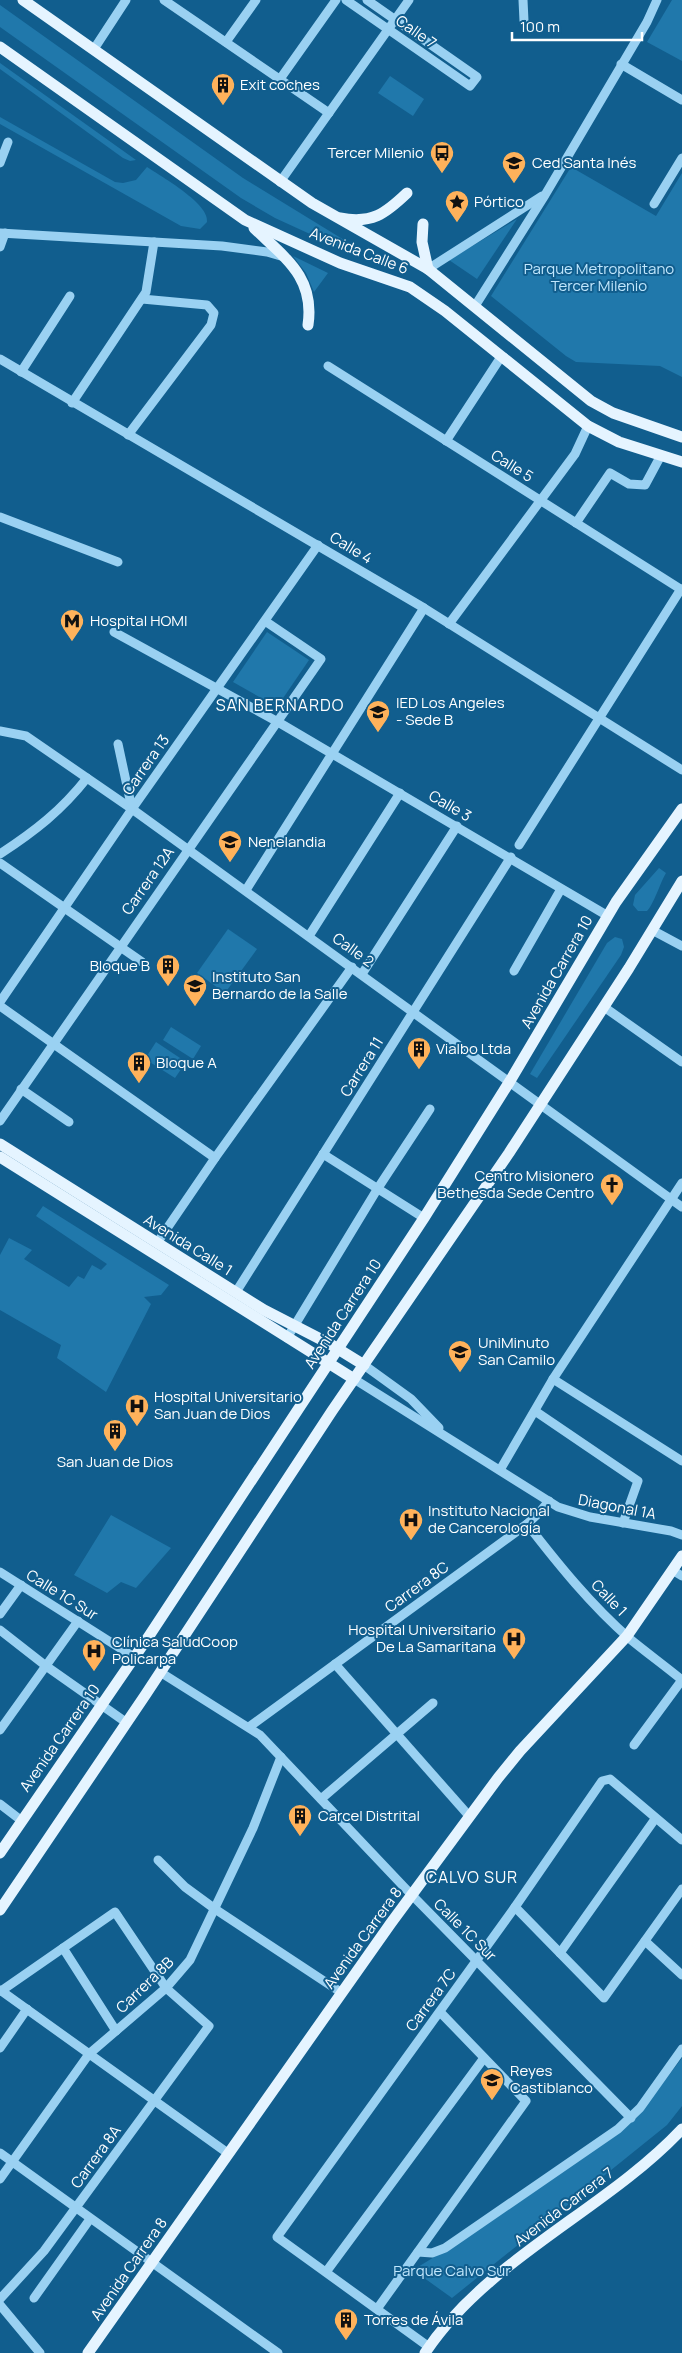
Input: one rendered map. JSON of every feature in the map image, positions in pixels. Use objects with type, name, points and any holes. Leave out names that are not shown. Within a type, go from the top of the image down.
[{"type":"main road","name":"Avenida Calle 6","points":[[23,0],[280,182],[332,216],[428,269],[592,402],[613,413],[682,437]]},
{"type":"main road","name":"Avenida Calle 6","points":[[0,47],[246,220],[340,263],[410,287],[445,311],[504,357],[588,426],[619,442],[682,462]]},
{"type":"main road","points":[[332,216],[352,219],[380,216],[407,193]]},
{"type":"main road","points":[[246,220],[284,257],[304,282],[309,301],[308,325]]},
{"type":"main road","points":[[423,224],[422,249],[428,269]]},
{"type":"main road","name":"Avenida Carrera 10","points":[[0,1853],[134,1657],[424,1218],[510,1082],[608,916],[682,809]]},
{"type":"main road","points":[[0,1910],[127,1723],[354,1379],[541,1104],[682,881]]},
{"type":"main road","name":"Avenida Calle 1","points":[[0,1144],[236,1292],[294,1326],[338,1348],[364,1365]]},
{"type":"main road","name":"Avenida Calle 1","points":[[0,1157],[354,1379]]},
{"type":"main road","name":"Avenida Carrera 8","points":[[88,2353],[470,1816],[520,1751],[627,1636],[677,1573],[682,1556]]},
{"type":"main road","name":"Avenida Carrera 7","points":[[427,2350],[459,2312],[487,2285],[645,2164],[682,2129]]},
{"type":"street","points":[[94,49],[126,0]]},
{"type":"street","points":[[164,0],[329,113]]},
{"type":"street","points":[[226,42],[256,0]]},
{"type":"street","points":[[280,80],[336,0]]},
{"type":"street","name":"Calle 7","points":[[346,0],[470,86],[477,77],[367,0]]},
{"type":"street","points":[[280,182],[409,0]]},
{"type":"street","points":[[523,0],[524,21]]},
{"type":"street","points":[[475,306],[545,195],[647,22],[657,0]]},
{"type":"street","points":[[621,64],[682,100]]},
{"type":"street","points":[[0,163],[8,142]]},
{"type":"street","points":[[654,204],[682,158]]},
{"type":"street","points":[[428,269],[545,195]]},
{"type":"street","points":[[0,247],[2,233],[248,249],[284,257]]},
{"type":"street","points":[[72,403],[142,299],[148,286],[154,242]]},
{"type":"street","points":[[21,372],[70,296]]},
{"type":"street","points":[[128,435],[211,325],[214,313],[207,305],[142,299]]},
{"type":"street","points":[[446,441],[498,360],[504,357]]},
{"type":"street","name":"Calle 4","points":[[0,359],[424,608],[682,770]]},
{"type":"street","name":"Calle 5","points":[[328,366],[681,589]]},
{"type":"street","points":[[449,624],[575,454],[588,426]]},
{"type":"street","points":[[576,522],[610,473],[629,484],[645,485],[658,459]]},
{"type":"street","points":[[0,517],[118,562]]},
{"type":"street","name":"Carrera 13","points":[[0,1002],[132,808],[318,545]]},
{"type":"street","points":[[519,845],[681,589]]},
{"type":"street","points":[[246,890],[424,608]]},
{"type":"street","name":"Carrera 12A","points":[[0,1121],[52,1043],[321,659],[265,621]]},
{"type":"street","name":"Calle 3","points":[[114,632],[332,753],[608,916]]},
{"type":"street","name":"Calle 2","points":[[0,731],[26,736],[132,808],[682,1207]]},
{"type":"street","points":[[118,744],[132,808]]},
{"type":"street","points":[[0,854],[47,822],[66,804],[87,778]]},
{"type":"street","points":[[309,936],[400,793]]},
{"type":"street","points":[[362,974],[457,826]]},
{"type":"street","name":"Carrera 11","points":[[236,1292],[511,857]]},
{"type":"street","points":[[0,863],[142,962]]},
{"type":"street","points":[[514,970],[562,888]]},
{"type":"street","points":[[652,930],[682,946]]},
{"type":"street","points":[[158,1244],[215,1158],[352,967]]},
{"type":"street","points":[[0,1006],[215,1158]]},
{"type":"street","points":[[604,1007],[682,1062]]},
{"type":"street","points":[[21,1089],[69,1122]]},
{"type":"street","points":[[287,1338],[378,1188],[430,1109]]},
{"type":"street","points":[[324,1154],[424,1218]]},
{"type":"street","points":[[500,1470],[553,1379],[682,1183]]},
{"type":"street","points":[[364,1365],[411,1399],[448,1438]]},
{"type":"street","points":[[354,1379],[549,1501]]},
{"type":"street","points":[[553,1379],[682,1460]]},
{"type":"street","points":[[535,1410],[638,1481],[623,1523]]},
{"type":"street","name":"Diagonal 1A","points":[[549,1501],[578,1514],[671,1531],[682,1536]]},
{"type":"street","name":"Carrera 8C","points":[[249,1727],[527,1524],[549,1501]]},
{"type":"street","name":"Calle 1","points":[[527,1524],[577,1585],[627,1636],[682,1680]]},
{"type":"street","name":"Calle 1C Sur","points":[[0,1572],[134,1657]]},
{"type":"street","points":[[0,1614],[21,1585]]},
{"type":"street","points":[[0,1730],[78,1621]]},
{"type":"street","points":[[0,1630],[46,1666],[127,1723]]},
{"type":"street","points":[[335,1664],[470,1816]]},
{"type":"street","name":"Calle 1C Sur","points":[[160,1672],[260,1735],[412,1895],[631,2118]]},
{"type":"street","points":[[634,1745],[682,1680]]},
{"type":"street","points":[[321,1799],[433,1703]]},
{"type":"street","name":"Carrera 8B","points":[[0,2179],[89,2054],[166,1988],[190,1960],[216,1910],[253,1828],[281,1757]]},
{"type":"street","name":"Carrera 7C","points":[[326,2272],[277,2237],[477,1961],[602,1781],[610,1779],[655,1818]]},
{"type":"street","points":[[0,1804],[22,1820]]},
{"type":"street","points":[[560,1953],[655,1818],[682,1840]]},
{"type":"street","points":[[158,1860],[185,1887],[216,1910],[342,1994]]},
{"type":"street","points":[[515,1907],[604,1998],[682,1889]]},
{"type":"street","points":[[166,1988],[115,1912],[1,1990],[228,2154]]},
{"type":"street","points":[[645,1941],[682,1975]]},
{"type":"street","points":[[63,1948],[116,2031]]},
{"type":"street","name":"Carrera 8A","points":[[0,2300],[39,2257],[209,2026],[166,1988]]},
{"type":"street","points":[[0,2048],[27,2009]]},
{"type":"street","points":[[377,2309],[526,2101],[440,2012]]},
{"type":"street","points":[[418,2252],[432,2253],[445,2248],[631,2118],[682,2049]]},
{"type":"street","points":[[427,2350],[377,2309],[326,2272],[484,2058]]},
{"type":"street","points":[[0,2153],[278,2353]]},
{"type":"street","points":[[34,2298],[90,2219]]},
{"type":"street","points":[[0,2305],[40,2353]]},
{"type":"green space","points":[[672,0],[682,0],[682,61],[647,42]]},
{"type":"green space","points":[[0,5],[243,178],[349,243],[345,250],[275,218],[241,198],[0,27]]},
{"type":"green space","points":[[0,63],[136,160],[130,161],[123,158],[0,69]]},
{"type":"green space","points":[[390,76],[424,99],[413,116],[378,93]]},
{"type":"green space","points":[[0,117],[115,182],[123,183],[136,180],[147,167],[193,199],[206,215],[207,222],[200,229],[181,226],[0,124]]},
{"type":"green space","name":"Parque Metropolitano Tercer Milenio","points":[[571,167],[656,216],[682,173],[682,377],[660,366],[576,362],[491,296]]},
{"type":"green space","points":[[517,219],[477,279],[449,260]]},
{"type":"green space","points":[[293,256],[328,273],[314,292],[306,273]]},
{"type":"green space","points":[[267,632],[309,660],[277,707],[233,682]]},
{"type":"green space","points":[[659,868],[666,873],[652,904],[647,911],[638,911],[633,905],[635,895]]},
{"type":"green space","points":[[228,929],[257,949],[225,993],[197,973]]},
{"type":"green space","points":[[615,937],[622,939],[624,947],[621,955],[537,1078],[530,1074],[607,943]]},
{"type":"green space","points":[[171,1027],[201,1046],[193,1059],[163,1040]]},
{"type":"green space","points":[[156,1042],[186,1062],[175,1078],[145,1059]]},
{"type":"green space","points":[[43,1206],[169,1285],[161,1295],[144,1297],[151,1304],[106,1392],[57,1358],[61,1345],[0,1310],[0,1255],[9,1238],[32,1250],[24,1259],[69,1287],[78,1276],[84,1279],[92,1265],[101,1270],[107,1264],[36,1216]]},
{"type":"green space","points":[[111,1515],[171,1548],[136,1588],[121,1582],[107,1593],[74,1575]]},
{"type":"green space","name":"Parque Calvo Sur","points":[[682,2058],[682,2106],[667,2125],[452,2298],[413,2270],[462,2240],[643,2109]]},
{"type":"place","name":"Exit coches","points":[[223,106]]},
{"type":"place","name":"Tercer Milenio","points":[[442,174]]},
{"type":"place","name":"Ced Santa Inés","points":[[514,184]]},
{"type":"place","name":"Pórtico","points":[[457,223]]},
{"type":"place","name":"Hospital HOMI","points":[[72,642]]},
{"type":"place","name":"IED Los Angeles - Sede B","points":[[378,733]]},
{"type":"place","name":"Nenelandia","points":[[230,863]]},
{"type":"place","name":"Bloque B","points":[[168,987]]},
{"type":"place","name":"Instituto San Bernardo de la Salle","points":[[195,1007]]},
{"type":"place","name":"Vialbo Ltda","points":[[419,1070]]},
{"type":"place","name":"Bloque A","points":[[139,1084]]},
{"type":"place","name":"Centro Misionero Bethesda Sede Centro","points":[[612,1206]]},
{"type":"place","name":"UniMinuto San Camilo","points":[[460,1373]]},
{"type":"place","name":"Hospital Universitario San Juan de Dios","points":[[137,1427]]},
{"type":"place","name":"San Juan de Dios","points":[[115,1452]]},
{"type":"place","name":"Instituto Nacional de Cancerología","points":[[411,1541]]},
{"type":"place","name":"Hospital Universitario De La Samaritana","points":[[514,1660]]},
{"type":"place","name":"Clínica SaludCoop Policarpa","points":[[94,1672]]},
{"type":"place","name":"Carcel Distrital","points":[[300,1837]]},
{"type":"place","name":"Reyes Castiblanco","points":[[492,2101]]},
{"type":"place","name":"Torres de Ávila","points":[[346,2341]]},
{"type":"district","name":"SAN BERNARDO","points":[[280,705]]},
{"type":"district","name":"CALVO SUR","points":[[472,1877]]}]
